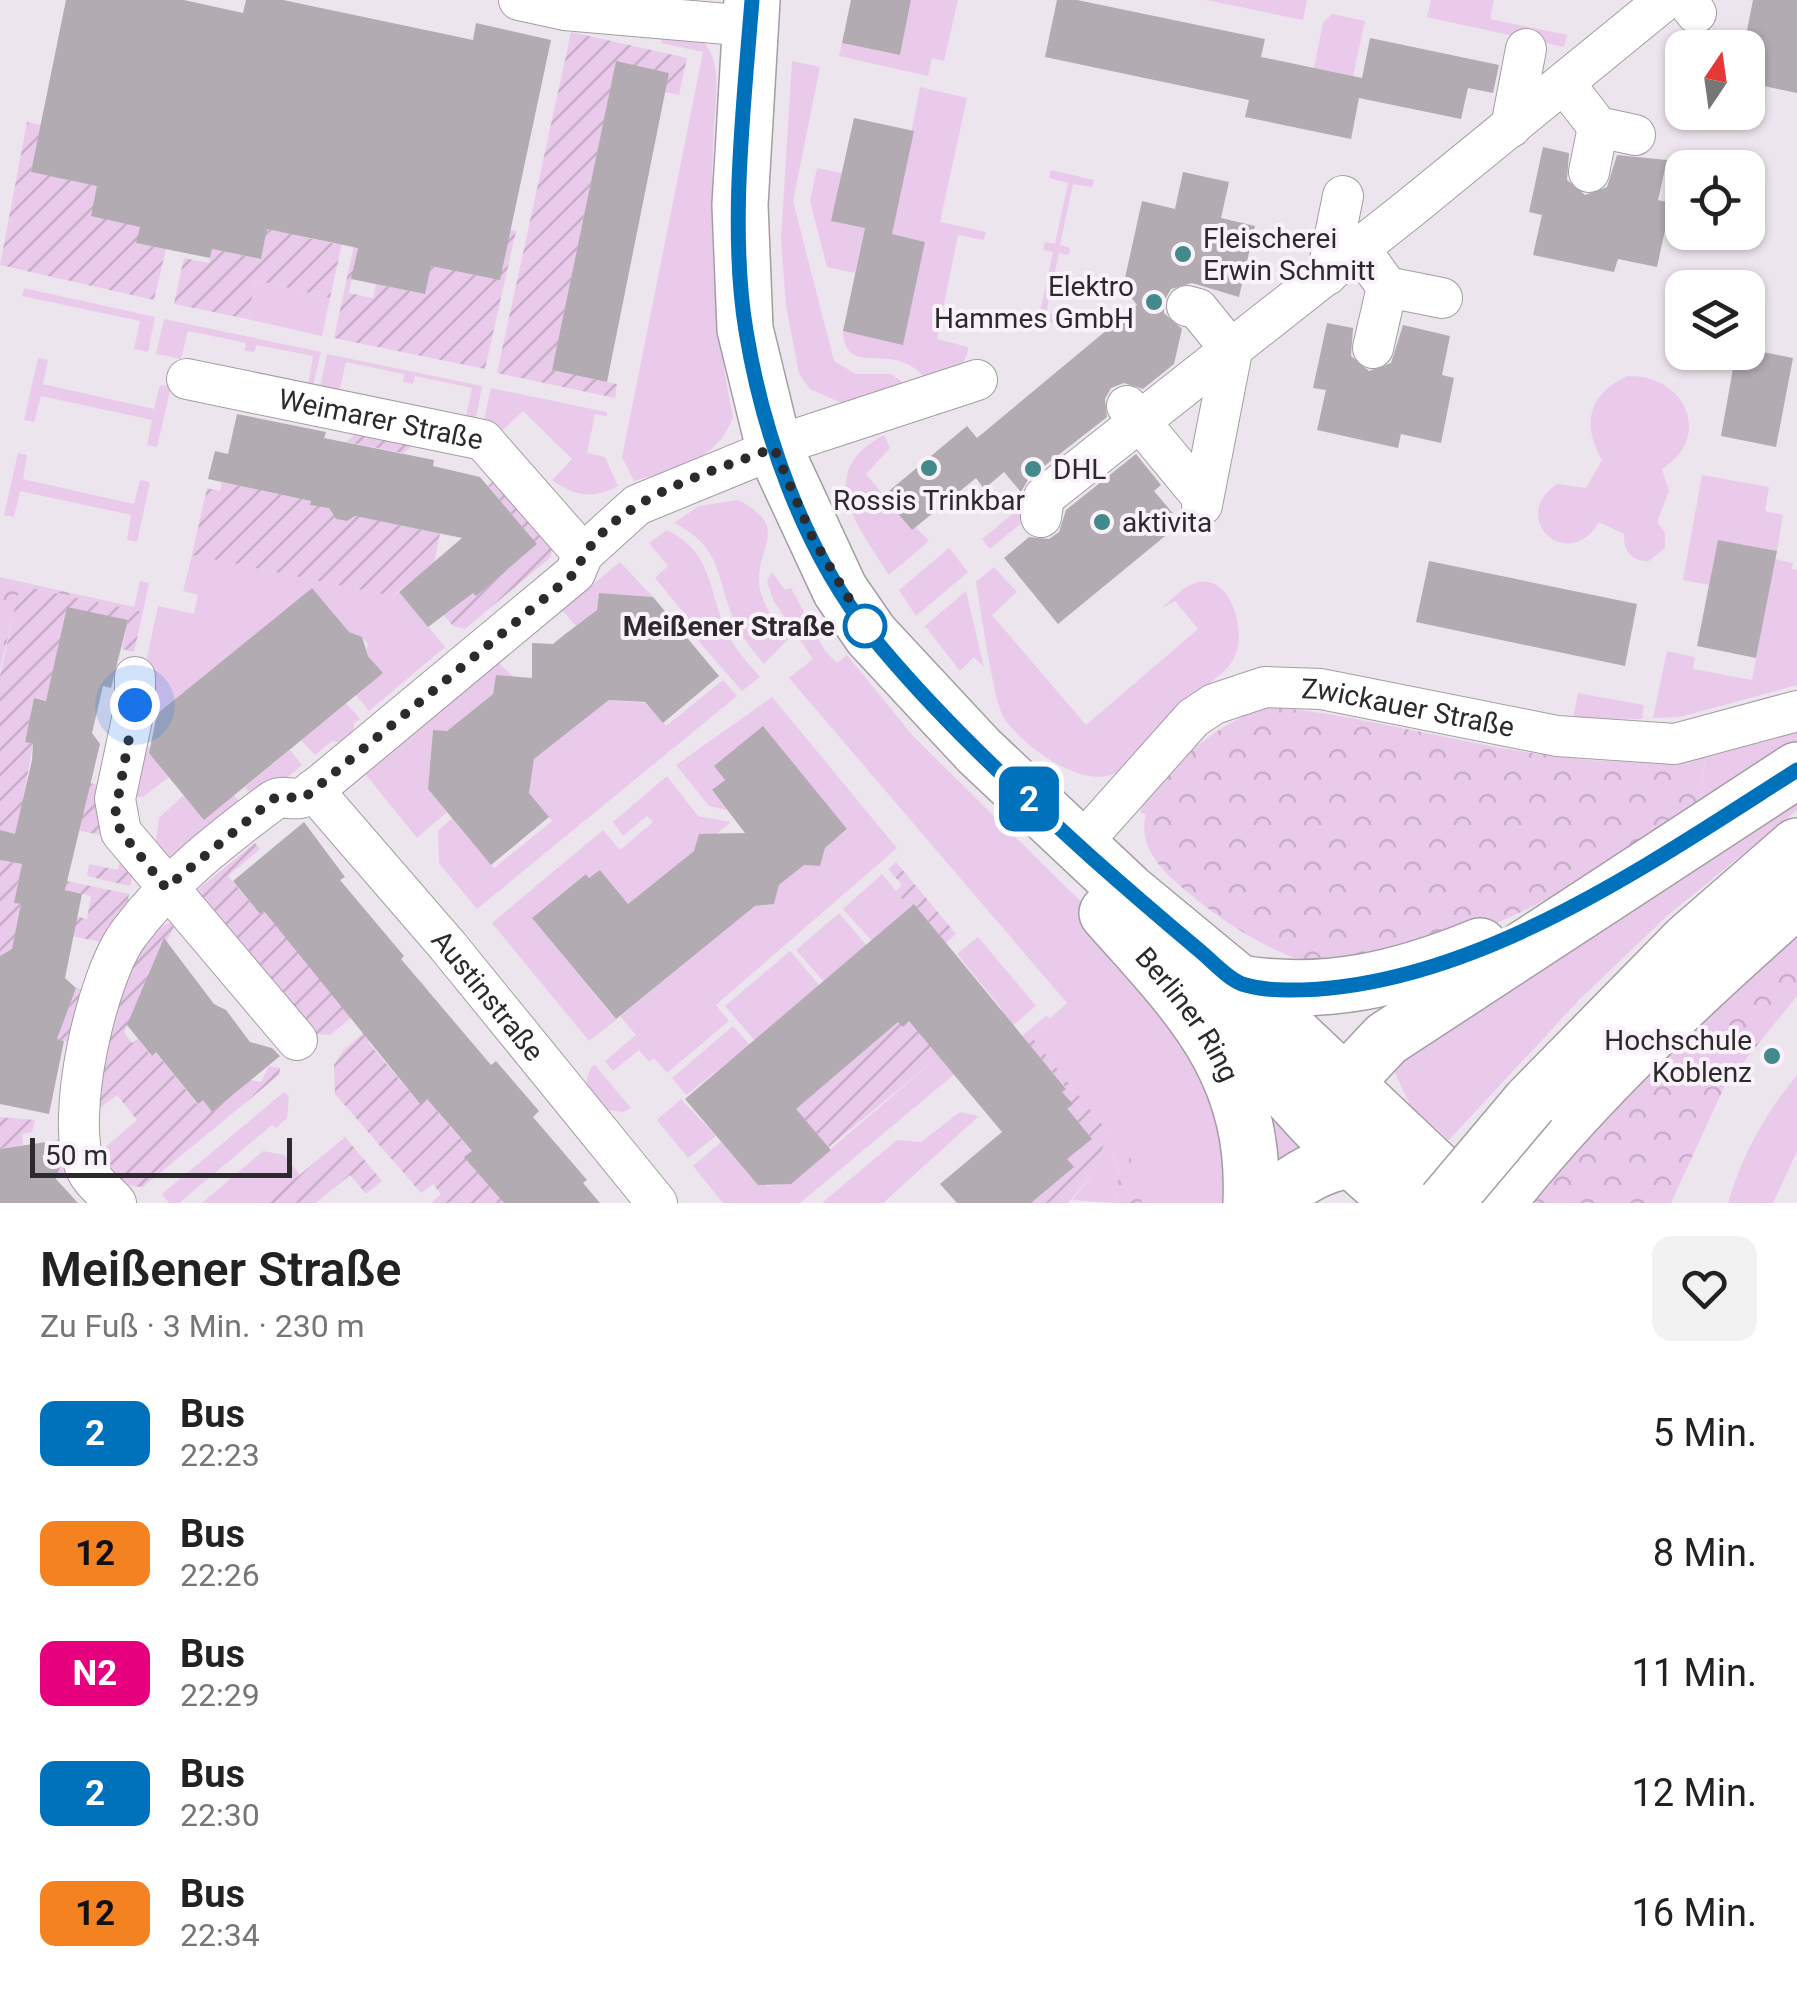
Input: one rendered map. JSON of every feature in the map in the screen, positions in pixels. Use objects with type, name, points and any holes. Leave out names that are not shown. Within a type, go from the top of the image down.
[{"type":"street","points":[[520,0],[565,10],[751,13]]},
{"type":"street","points":[[1042,494],[1111,442],[1171,384],[1232,351],[1409,209],[1496,149],[1572,63],[1627,25],[1683,4]]},
{"type":"street","name":"Berliner Ring","points":[[751,13],[740,206],[745,329],[774,448],[813,539],[871,635],[979,751],[1079,846],[1239,983],[1472,1203]]},
{"type":"street","points":[[1496,149],[1523,49],[1572,63],[1616,131],[1588,172]]},
{"type":"street","points":[[1327,275],[1340,195],[1409,209]]},
{"type":"street","points":[[1360,249],[1387,287],[1442,298]]},
{"type":"street","points":[[1374,348],[1387,287]]},
{"type":"street","points":[[1192,315],[1232,351]]},
{"type":"street","points":[[1111,442],[1202,502],[1232,351]]},
{"type":"street","name":"Weimarer Straße","points":[[187,379],[483,440],[583,554]]},
{"type":"street","points":[[116,1203],[86,1168],[78,1132],[82,1090],[106,981],[127,934],[166,888],[276,797],[304,798],[575,573],[583,554],[637,505],[774,448],[977,380]]},
{"type":"street","points":[[135,677],[135,705],[115,815],[121,832],[297,1040]]},
{"type":"street","name":"Zwickauer Straße","points":[[1079,846],[1194,718],[1214,704],[1265,687],[1321,689],[1557,736],[1644,744],[1675,744],[1797,711]]},
{"type":"street","points":[[1346,1158],[1350,1087],[1357,1070],[1412,1018],[1797,770]]},
{"type":"street","name":"Austinstraße","points":[[313,790],[460,960],[657,1203]]},
{"type":"street","name":"Berliner Ring","points":[[1079,846],[1108,914],[1163,971],[1215,1046],[1248,1140],[1251,1203]]},
{"type":"street","points":[[1498,1203],[1545,1115],[1688,941],[1797,846]]},
{"type":"street","name":"Berliner Ring","points":[[1129,892],[1294,1104],[1346,1158],[1402,1203]]},
{"type":"street","points":[[1268,1203],[1314,1170],[1346,1158],[1399,1162],[1446,1203],[1797,899]]},
{"type":"street","points":[[1239,983],[1282,990],[1368,984],[1426,968],[1590,902]]},
{"type":"green space","points":[[911,0],[958,0],[944,61],[932,58],[928,76],[839,56],[842,43],[900,55]]},
{"type":"green space","points":[[1206,0],[1307,0],[1303,20]]},
{"type":"green space","points":[[1431,0],[1494,0],[1490,19],[1567,35],[1564,47],[1427,17]]},
{"type":"green space","points":[[1332,14],[1365,21],[1353,76],[1314,68],[1323,23]]},
{"type":"green space","points":[[571,32],[687,58],[679,95],[665,92],[669,73],[616,62],[552,370],[617,384],[615,398],[497,373]]},
{"type":"green space","points":[[663,32],[700,37],[715,67],[714,271],[720,342],[733,417],[717,444],[705,454],[634,481],[622,457],[703,52],[661,43]]},
{"type":"green space","points":[[792,61],[820,67],[793,201],[834,361],[856,374],[891,374],[911,388],[846,405],[810,389],[799,374],[786,306],[781,239]]},
{"type":"green space","points":[[920,87],[967,98],[940,222],[986,232],[984,240],[958,235],[937,339],[968,347],[967,355],[955,370],[929,384],[916,369],[902,362],[853,354],[846,346],[843,331],[903,344],[925,242],[892,234]]},
{"type":"green space","points":[[27,122],[41,125],[31,172],[56,177],[100,171],[140,227],[137,243],[161,248],[178,198],[154,300],[0,265]]},
{"type":"green space","points":[[817,168],[842,173],[832,221],[865,228],[855,273],[827,267],[810,201]]},
{"type":"green space","points":[[1051,170],[1094,180],[1092,187],[1073,184],[1060,245],[1070,248],[1069,255],[1059,253],[1046,313],[1064,317],[1062,325],[1021,317],[1022,309],[1040,312],[1053,252],[1043,250],[1045,242],[1055,244],[1068,183],[1049,178]]},
{"type":"green space","points":[[347,197],[352,198],[330,298],[256,280],[247,319],[174,304],[184,258],[209,263],[212,249],[261,259],[270,214],[311,223],[308,238],[336,244]]},
{"type":"green space","points":[[516,231],[485,369],[334,338],[354,245],[358,246],[349,293],[373,298],[376,284],[424,294],[434,249]]},
{"type":"green space","points":[[256,280],[330,298],[322,336],[247,319]]},
{"type":"green space","points":[[24,288],[155,317],[148,352],[134,349],[140,321],[22,296]]},
{"type":"green space","points":[[164,319],[321,352],[313,386],[308,385],[313,356],[257,345],[254,352],[245,351],[246,343],[188,331],[181,359],[156,354]]},
{"type":"green space","points":[[327,354],[482,386],[476,418],[466,416],[472,388],[415,376],[413,384],[403,382],[404,374],[346,362],[339,392],[320,387]]},
{"type":"green space","points":[[38,358],[48,360],[43,384],[154,409],[160,385],[171,387],[157,447],[147,445],[152,420],[41,396],[34,422],[24,420]]},
{"type":"green space","points":[[1627,376],[1664,385],[1686,409],[1689,425],[1687,440],[1678,455],[1662,469],[1669,491],[1657,522],[1665,533],[1665,548],[1649,561],[1633,557],[1627,550],[1624,534],[1599,522],[1586,537],[1572,543],[1559,542],[1540,524],[1538,511],[1543,497],[1557,484],[1586,488],[1602,460],[1592,434],[1592,411],[1604,392]]},
{"type":"green space","points":[[491,388],[607,412],[607,416],[595,414],[587,453],[605,457],[618,486],[585,494],[552,480],[572,459],[523,411],[503,430],[484,420]]},
{"type":"green space","points":[[363,425],[414,445],[403,453],[347,442]]},
{"type":"green space","points":[[884,435],[890,448],[866,474],[912,530],[916,527],[929,541],[889,575],[854,518],[846,482],[851,465],[863,450]]},
{"type":"green space","points":[[18,453],[27,455],[23,479],[134,504],[140,480],[150,482],[137,542],[127,540],[131,515],[20,491],[14,517],[4,515]]},
{"type":"green space","points":[[501,474],[553,535],[551,557],[465,629],[453,626],[413,580],[392,596],[192,555],[207,488],[220,491],[222,482],[311,501],[310,505],[328,507],[336,519],[347,521],[355,516],[434,532],[443,517],[434,564],[537,544],[488,486]]},
{"type":"green space","points":[[1702,475],[1769,487],[1765,511],[1783,515],[1777,551],[1718,540],[1709,585],[1683,580]]},
{"type":"green space","points":[[738,500],[754,510],[767,528],[760,589],[769,612],[789,638],[764,664],[737,626],[711,555],[691,533],[674,523],[699,506]]},
{"type":"green space","points":[[1028,501],[1036,511],[990,549],[982,539]]},
{"type":"green space","points":[[667,530],[700,559],[727,633],[760,677],[742,691],[688,629],[693,624],[655,578],[668,566],[649,543]]},
{"type":"green space","points":[[949,548],[968,572],[916,616],[899,590]]},
{"type":"green space","points":[[192,555],[392,596],[399,592],[445,647],[369,711],[356,695],[382,673],[366,652],[368,644],[362,637],[352,637],[311,589],[153,718],[147,744],[169,777],[143,797],[128,797],[140,691],[158,606],[194,614],[198,595],[183,591]]},
{"type":"green space","points":[[1775,559],[1793,563],[1792,569],[1797,570],[1797,685],[1680,717],[1653,718],[1667,651],[1695,657],[1693,669],[1752,680]]},
{"type":"green space","points":[[620,562],[653,597],[599,593],[597,610],[576,626],[562,610]]},
{"type":"green space","points":[[994,567],[1017,592],[992,615],[1086,725],[1198,629],[1175,601],[1161,609],[1193,584],[1209,582],[1227,595],[1236,617],[1237,651],[1226,669],[1179,704],[1120,770],[1107,776],[1074,772],[1025,741],[1000,709],[976,582]]},
{"type":"green space","points":[[772,572],[785,590],[791,588],[825,651],[837,663],[847,655],[913,736],[1146,966],[1214,1066],[1230,1203],[1142,1203],[1128,1148],[1113,1152],[1119,1176],[1115,1203],[1072,1200],[1094,1173],[1108,1132],[1031,1036],[1067,1003],[789,678],[813,659],[773,600],[767,581]]},
{"type":"green space","points":[[0,577],[134,607],[140,581],[149,583],[143,612],[21,585],[0,669]]},
{"type":"green space","points":[[20,585],[143,612],[134,652],[122,649],[128,620],[67,608],[49,701],[34,698],[25,742],[33,744],[23,799],[84,811],[90,783],[106,787],[110,837],[33,821],[30,837],[2,831],[0,840],[0,676]]},
{"type":"green space","points":[[966,591],[984,667],[974,657],[960,671],[925,626]]},
{"type":"green space","points":[[490,655],[514,677],[496,675],[493,694],[447,731],[433,731],[428,789],[447,812],[417,838],[358,765]]},
{"type":"green space","points":[[723,680],[737,696],[477,909],[439,863],[438,831],[452,818],[494,868],[552,821],[529,793],[534,759],[609,700],[645,703],[666,726]]},
{"type":"green space","points":[[1578,693],[1644,705],[1642,719],[1573,718]]},
{"type":"green space","points":[[772,697],[897,848],[716,1005],[729,1021],[667,1073],[654,1058],[649,1062],[639,1050],[613,1071],[605,1061],[636,1035],[620,1016],[755,906],[774,904],[779,885],[804,865],[820,866],[825,848],[847,830],[763,727],[714,766],[725,780],[712,791],[727,810],[709,806],[676,765]]},
{"type":"green space","points":[[346,703],[360,719],[354,723],[353,737],[345,743],[332,741],[315,755],[301,740]]},
{"type":"green space","points":[[1270,707],[1322,713],[1490,746],[1602,761],[1655,761],[1706,753],[1698,810],[1544,901],[1463,937],[1348,968],[1314,964],[1243,932],[1177,883],[1151,853],[1144,828],[1146,815],[1140,812],[1161,780],[1195,748],[1234,721]]},
{"type":"green space","points":[[1797,728],[1797,747],[1698,810],[1706,753]]},
{"type":"green space","points":[[290,750],[302,765],[258,802],[245,787]]},
{"type":"green space","points":[[667,776],[698,816],[731,822],[716,834],[700,834],[694,851],[628,904],[600,870],[589,878],[586,874],[532,918],[616,1020],[589,1041],[492,923],[603,830],[620,850],[653,822],[647,816],[623,836],[613,822]]},
{"type":"green space","points":[[1797,790],[1797,810],[1668,915],[1580,999],[1449,1140],[1410,1105],[1394,1071],[1404,1049]]},
{"type":"green space","points":[[184,795],[234,795],[247,811],[179,866],[155,848],[159,818]]},
{"type":"green space","points":[[255,843],[260,849],[228,876],[260,914],[275,902],[384,991],[330,1035],[306,1033],[191,895]]},
{"type":"green space","points":[[121,856],[133,876],[130,886],[87,876],[89,864],[118,870]]},
{"type":"green space","points":[[0,860],[32,866],[29,882],[18,881],[15,903],[87,919],[91,896],[65,890],[67,881],[129,894],[128,899],[135,900],[101,942],[62,934],[0,956]]},
{"type":"green space","points":[[896,862],[956,934],[946,943],[915,905],[910,908],[896,891],[902,885],[888,869]]},
{"type":"green space","points":[[882,874],[910,908],[872,941],[843,909]]},
{"type":"green space","points":[[839,913],[867,946],[824,982],[796,950]]},
{"type":"green space","points":[[176,922],[124,1032],[132,1043],[138,1039],[151,1056],[156,1052],[197,1104],[203,1100],[212,1112],[250,1080],[261,1082],[269,1066],[280,1068],[279,1075],[143,1187],[120,1185],[108,1170],[102,1150],[137,1120],[117,1095],[95,1112],[111,1034],[129,972],[142,947],[157,929]]},
{"type":"green space","points":[[1797,922],[1797,996],[1725,1085],[1671,1203],[1534,1203],[1581,1146],[1575,1140]]},
{"type":"green space","points":[[978,937],[1036,1006],[800,1203],[723,1203],[693,1166],[721,1142],[755,1181],[759,1178],[766,1186],[791,1183],[939,1056],[1002,1009],[957,954]]},
{"type":"green space","points":[[790,951],[820,986],[755,1041],[725,1006]]},
{"type":"green space","points":[[421,981],[428,991],[368,1042],[420,1104],[427,1099],[505,1190],[499,1197],[504,1203],[431,1203],[441,1194],[433,1184],[421,1193],[335,1094],[334,1065],[343,1051]]},
{"type":"green space","points":[[76,988],[85,991],[75,1043],[0,1027],[0,1014],[64,1020]]},
{"type":"green space","points":[[1046,1016],[1050,1018],[1031,1036],[1108,1132],[1094,1173],[1068,1203],[1031,1203],[1073,1168],[1067,1159],[1092,1139],[1067,1108],[1072,1104],[1062,1092],[1066,1088],[1026,1041],[970,1079]]},
{"type":"green space","points":[[909,1021],[939,1056],[829,1147],[807,1122],[788,1110],[804,1102],[898,1022]]},
{"type":"green space","points":[[733,1026],[750,1045],[686,1095],[672,1078]]},
{"type":"green space","points":[[594,1064],[631,1108],[623,1112],[601,1109],[588,1087]]},
{"type":"green space","points":[[1797,1075],[1797,1151],[1773,1203],[1728,1203],[1756,1136]]},
{"type":"green space","points":[[284,1092],[289,1096],[287,1118],[276,1128],[272,1125],[179,1203],[169,1203],[162,1194]]},
{"type":"green space","points":[[1260,1097],[1313,1149],[1266,1180]]},
{"type":"green space","points":[[681,1099],[716,1136],[688,1158],[657,1120]]},
{"type":"green space","points":[[960,1112],[979,1116],[883,1203],[822,1203],[897,1140],[921,1142]]},
{"type":"green space","points":[[0,1117],[35,1120],[32,1132],[22,1134],[23,1145],[0,1149]]},
{"type":"green space","points":[[70,1137],[72,1170],[56,1178],[60,1167],[50,1163],[46,1142]]},
{"type":"green space","points":[[345,1137],[382,1181],[366,1194],[350,1175],[316,1203],[266,1203]]},
{"type":"green space","points":[[1128,1147],[1142,1203],[1115,1203],[1119,1176],[1113,1151]]},
{"type":"green space","points":[[263,1151],[284,1155],[300,1175],[266,1203],[202,1203]]},
{"type":"building","points":[[66,0],[184,0],[243,13],[246,0],[283,0],[473,40],[476,23],[551,40],[500,280],[431,266],[425,294],[351,279],[358,248],[267,229],[261,259],[212,249],[210,258],[136,243],[140,227],[91,216],[97,186],[31,172]]},
{"type":"building","points":[[851,0],[911,0],[900,55],[842,43]]},
{"type":"building","points":[[1057,0],[1077,0],[1265,39],[1261,57],[1362,78],[1370,38],[1499,65],[1493,93],[1468,88],[1461,119],[1359,98],[1351,139],[1245,117],[1249,100],[1045,57]]},
{"type":"building","points":[[1753,0],[1797,0],[1797,93],[1765,86],[1765,30],[1747,30]]},
{"type":"building","points":[[616,61],[669,73],[607,382],[552,370]]},
{"type":"building","points":[[854,118],[914,131],[892,234],[925,242],[903,345],[843,331],[865,228],[831,221]]},
{"type":"building","points":[[1543,147],[1569,153],[1567,180],[1585,195],[1607,187],[1617,155],[1665,160],[1658,200],[1665,202],[1665,230],[1657,267],[1618,259],[1614,272],[1533,255],[1542,215],[1529,212]]},
{"type":"building","points":[[1183,172],[1229,182],[1221,218],[1255,226],[1239,297],[1192,283],[1171,289],[1164,301],[1164,313],[1182,329],[1174,364],[1143,389],[1124,383],[1111,388],[1105,399],[1107,417],[1029,478],[1021,492],[1004,472],[984,489],[976,478],[912,530],[883,496],[967,426],[977,438],[1137,305],[1123,287],[1142,201],[1175,209]]},
{"type":"building","points":[[1327,323],[1353,328],[1351,356],[1369,371],[1391,363],[1403,325],[1450,336],[1442,375],[1454,378],[1441,443],[1401,434],[1398,448],[1317,430],[1326,390],[1313,388]]},
{"type":"building","points":[[1765,352],[1793,358],[1776,447],[1721,436],[1733,370],[1765,370]]},
{"type":"building","points":[[237,414],[326,432],[324,438],[434,460],[433,466],[480,477],[537,544],[476,596],[473,593],[428,627],[399,592],[462,538],[355,516],[347,521],[336,519],[329,508],[310,505],[311,501],[208,479],[215,451],[228,454]]},
{"type":"building","points":[[1136,454],[1161,485],[1154,491],[1181,523],[1058,624],[1004,558],[1029,537],[1049,539],[1059,532],[1066,510]]},
{"type":"building","points":[[1718,540],[1777,551],[1756,658],[1697,646]]},
{"type":"building","points":[[1429,561],[1637,604],[1625,666],[1416,622]]},
{"type":"building","points":[[312,588],[349,632],[362,637],[368,656],[383,673],[204,820],[149,753],[157,714]]},
{"type":"building","points":[[599,593],[653,597],[719,676],[663,723],[645,702],[609,700],[534,759],[529,793],[549,817],[491,865],[428,789],[433,730],[447,731],[493,694],[496,675],[532,678],[532,643],[553,644],[597,610]]},
{"type":"building","points":[[67,607],[128,620],[111,688],[103,686],[92,733],[100,744],[65,890],[82,894],[65,978],[76,988],[57,1039],[64,1041],[49,1114],[0,1104],[0,956],[12,949],[21,904],[14,903],[22,864],[0,860],[0,830],[15,834],[32,760],[33,744],[25,742],[34,698],[46,701]]},
{"type":"building","points":[[763,726],[847,829],[825,848],[820,866],[804,865],[779,885],[774,904],[755,906],[616,1019],[532,918],[586,874],[589,878],[600,870],[628,904],[694,851],[699,834],[745,833],[712,790],[725,780],[714,766]]},
{"type":"building","points":[[304,822],[345,877],[340,880],[404,956],[401,959],[491,1065],[496,1061],[539,1111],[533,1117],[587,1180],[583,1183],[600,1203],[504,1203],[464,1157],[472,1151],[427,1099],[421,1105],[264,911],[260,914],[233,881]]},
{"type":"building","points":[[914,904],[1066,1089],[1062,1092],[1073,1104],[1067,1108],[1092,1139],[1067,1159],[1074,1167],[1031,1203],[957,1203],[940,1184],[1002,1132],[909,1021],[903,1027],[898,1022],[796,1109],[831,1150],[791,1184],[758,1185],[685,1099]]},
{"type":"building","points":[[164,938],[214,1004],[226,1010],[250,1042],[272,1048],[280,1056],[212,1112],[203,1100],[198,1104],[156,1052],[152,1056],[127,1025]]},
{"type":"building","points":[[46,1142],[50,1163],[60,1167],[56,1179],[78,1203],[0,1203],[0,1149]]},
{"type":"bus line","name":"2","points":[[752,0],[740,206],[745,329],[774,448],[813,539],[840,590],[871,635],[979,751],[1129,892],[1239,983],[1282,990],[1318,989],[1368,984],[1426,968],[1590,902],[1797,770]]},
{"type":"place","name":"Fleischerei Erwin Schmitt","points":[[1183,254]]},
{"type":"place","name":"Elektro Hammes GmbH","points":[[1154,302]]},
{"type":"place","name":"Rossis Trinkbar","points":[[929,468]]},
{"type":"place","name":"DHL","points":[[1033,469]]},
{"type":"place","name":"aktivita","points":[[1102,522]]},
{"type":"place","name":"Meißener Straße","points":[[865,626]]},
{"type":"place","name":"Hochschule Koblenz","points":[[1772,1056]]},
{"type":"route","points":[[135,705],[115,815],[121,832],[166,888],[276,797],[304,798],[575,573],[583,554],[637,505],[774,448],[813,539],[840,590],[871,635],[865,626]]}]
